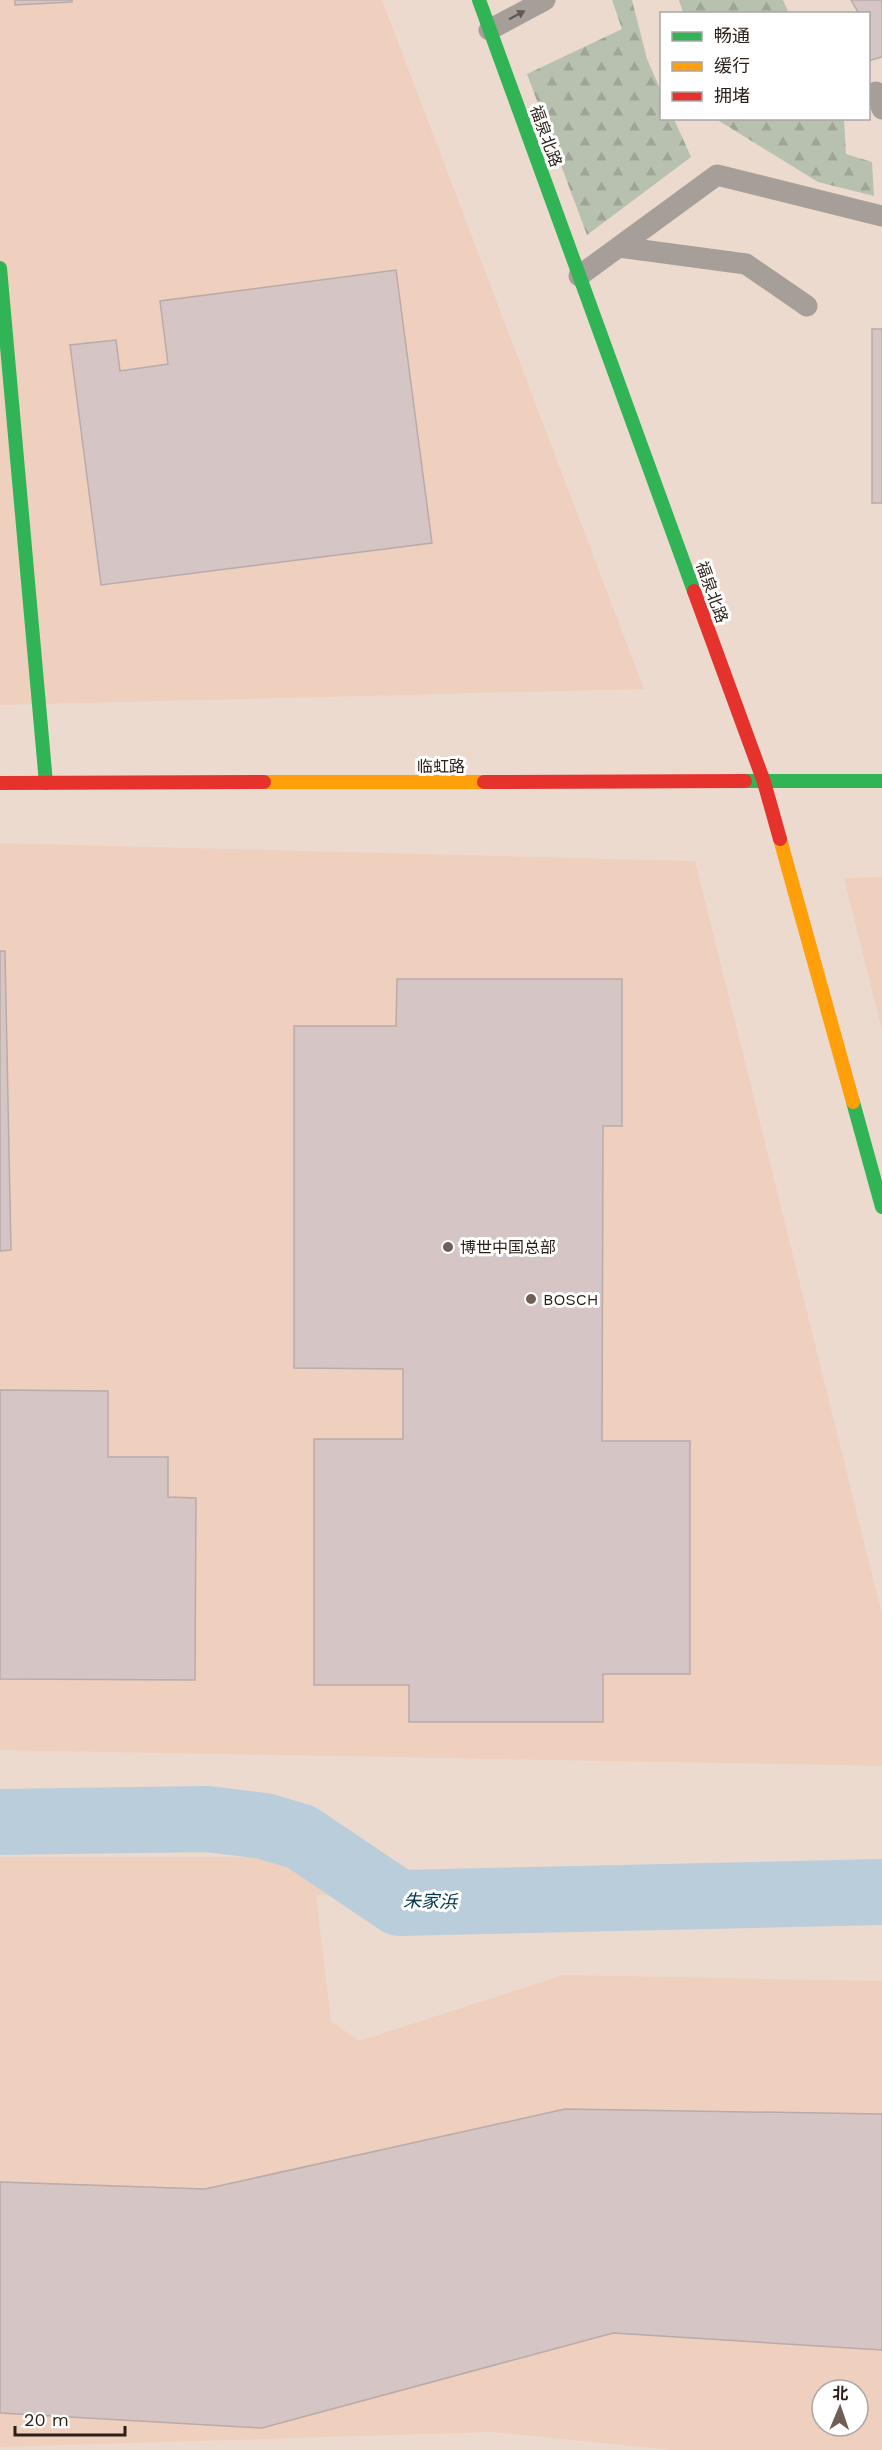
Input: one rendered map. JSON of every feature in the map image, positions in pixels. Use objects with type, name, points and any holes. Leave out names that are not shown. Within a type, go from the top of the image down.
[{"type":"street","name":"福泉北路","points":[[479,0],[764,782],[882,1207]]},
{"type":"street","points":[[0,268],[45,783]]},
{"type":"street","name":"临虹路","points":[[0,783],[882,782]]},
{"type":"lane","points":[[489,30],[545,0]]},
{"type":"lane","points":[[579,276],[717,175],[882,216]]},
{"type":"lane","points":[[619,247],[746,264],[807,306]]},
{"type":"shaded area","points":[[0,0],[382,0],[644,689],[0,705]]},
{"type":"shaded area","points":[[0,843],[695,861],[882,1614],[882,1766],[0,1750]]},
{"type":"shaded area","points":[[882,877],[882,1030],[844,878]]},
{"type":"shaded area","points":[[0,1857],[260,1857],[405,1866],[403,1896],[316,1895],[331,2021],[359,2041],[563,1975],[882,1981],[882,2450],[670,2450],[493,2432],[0,2447]]},
{"type":"green space","points":[[612,0],[632,0],[647,59],[660,89],[660,120],[674,120],[691,157],[587,235],[527,74],[622,29]]},
{"type":"green space","points":[[679,0],[783,0],[788,11],[786,12],[683,12]]},
{"type":"green space","points":[[718,120],[844,120],[846,154],[872,162],[874,196],[818,182]]},
{"type":"building","points":[[15,0],[72,0],[72,2],[15,5]]},
{"type":"building","points":[[851,0],[882,0],[882,57],[870,60],[870,12],[858,12]]},
{"type":"building","points":[[396,270],[432,543],[101,585],[70,345],[116,340],[120,371],[168,364],[160,301]]},
{"type":"building","points":[[872,329],[882,329],[882,503],[872,503]]},
{"type":"building","points":[[0,951],[5,951],[11,1250],[0,1251]]},
{"type":"building","name":"博世中国总部","points":[[397,979],[622,979],[622,1126],[603,1126],[602,1441],[690,1441],[690,1674],[603,1674],[603,1722],[409,1722],[409,1685],[314,1685],[314,1439],[403,1439],[403,1369],[294,1368],[294,1026],[396,1026]]},
{"type":"building","points":[[0,1390],[108,1391],[108,1457],[168,1457],[168,1497],[196,1498],[195,1680],[0,1679]]},
{"type":"building","points":[[565,2109],[882,2114],[882,2350],[613,2333],[262,2428],[0,2413],[0,2182],[205,2189]]},
{"type":"waterway","name":"朱家浜","points":[[0,1822],[207,1819],[264,1826],[301,1837],[399,1903],[882,1892]]},
{"type":"traffic: fast","points":[[479,0],[694,591]]},
{"type":"traffic: fast","points":[[0,268],[46,783]]},
{"type":"traffic: fast","points":[[745,781],[882,781]]},
{"type":"traffic: fast","points":[[853,1102],[882,1207]]},
{"type":"traffic: slow","points":[[264,782],[484,782]]},
{"type":"traffic: slow","points":[[780,839],[853,1102]]},
{"type":"traffic: jam","points":[[694,591],[764,782],[780,839]]},
{"type":"traffic: jam","points":[[484,782],[745,781]]},
{"type":"traffic: jam","points":[[0,783],[264,782]]},
{"type":"place","name":"博世中国总部","points":[[448,1247]]},
{"type":"place","name":"BOSCH","points":[[531,1299]]}]
